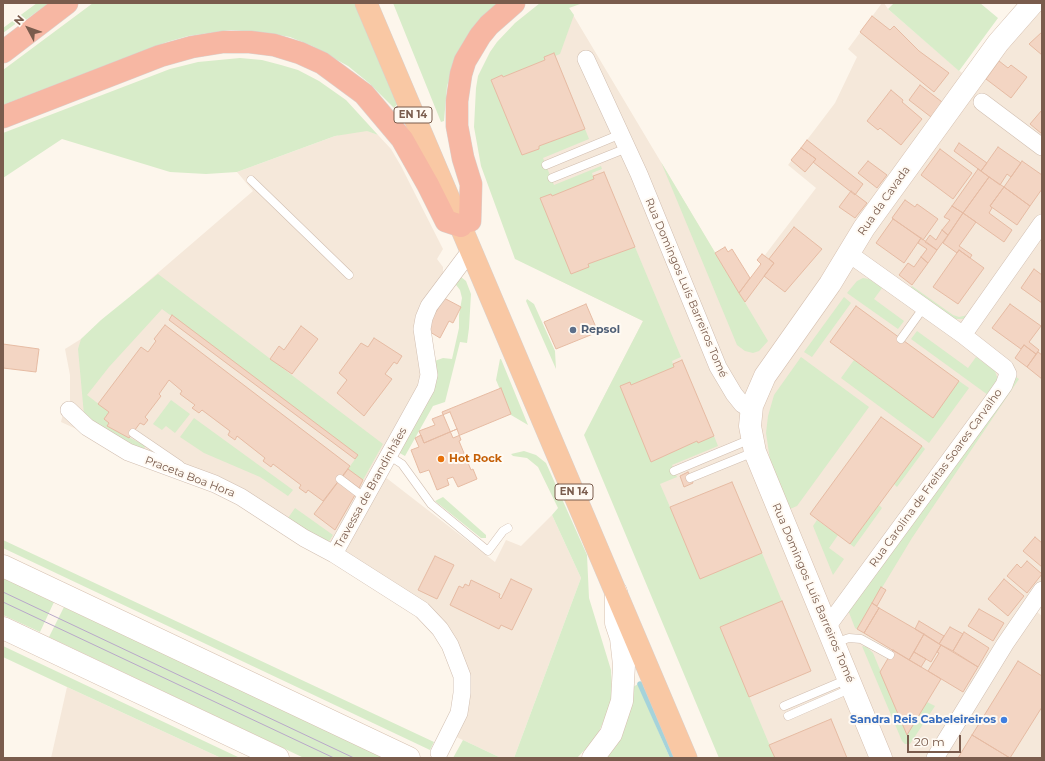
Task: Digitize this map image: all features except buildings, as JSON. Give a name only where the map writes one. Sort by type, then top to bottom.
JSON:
[{"type":"highway","points":[[3,52],[67,3]]},
{"type":"highway","name":"EN 14","points":[[366,3],[466,224],[698,758]]},
{"type":"highway","name":"EN 14","points":[[379,3],[466,224],[470,250],[686,758]]},
{"type":"highway","points":[[3,117],[160,56],[223,42],[250,42],[274,45],[300,53],[322,63],[364,94],[402,139],[446,221],[466,224],[471,184],[463,158],[457,126],[457,101],[461,74],[465,61],[480,36],[489,25],[514,3]]},
{"type":"main road","name":"Rua da Cavada","points":[[751,410],[757,392],[765,376],[830,284],[864,228],[1008,30],[1033,3]]},
{"type":"main road","name":"Rua Domingos Luís Barreiros Tomé","points":[[751,410],[750,421],[753,445],[881,758]]},
{"type":"main road","points":[[3,566],[409,758]]},
{"type":"main road","points":[[593,758],[611,734],[622,701],[624,665],[621,638],[616,622],[616,592]]},
{"type":"main road","points":[[3,628],[278,758]]},
{"type":"street","name":"Rua Domingos Luís Barreiros Tomé","points":[[586,59],[624,141],[718,367],[734,394],[742,404],[751,410]]},
{"type":"street","points":[[982,102],[1042,147]]},
{"type":"street","points":[[963,335],[1042,224]]},
{"type":"street","name":"Travessa de Brandinhães","points":[[439,754],[459,713],[462,693],[462,676],[450,645],[440,629],[422,610],[334,554],[429,382],[422,329],[424,318],[436,295],[470,250]]},
{"type":"street","name":"Rua Carolina de Freitas Soares Carvalho","points":[[831,635],[1007,379],[1008,374],[1005,368],[963,335],[848,253]]},
{"type":"street","name":"Praceta Boa Hora","points":[[69,410],[87,427],[128,452],[241,497],[304,538],[334,554]]},
{"type":"street","points":[[934,758],[1004,644],[1036,609],[1042,590]]},
{"type":"lane","points":[[546,164],[624,141]]},
{"type":"lane","points":[[552,178],[624,141]]},
{"type":"lane","points":[[251,180],[349,274]]},
{"type":"lane","points":[[901,339],[924,307]]},
{"type":"lane","points":[[132,433],[170,458],[195,478]]},
{"type":"lane","points":[[674,471],[753,445]]},
{"type":"lane","points":[[690,478],[753,445]]},
{"type":"lane","points":[[391,450],[431,504],[488,551],[503,531],[508,528]]},
{"type":"lane","points":[[340,479],[365,498]]},
{"type":"lane","points":[[831,635],[861,639],[890,655]]},
{"type":"lane","points":[[784,706],[851,683]]},
{"type":"lane","points":[[788,716],[851,683]]},
{"type":"shaded area","points":[[882,3],[884,3],[888,9],[969,79],[749,413],[878,758],[743,758],[598,408],[643,321],[546,274],[486,62],[569,8],[739,293],[761,264],[757,260],[762,254],[765,255],[816,188],[788,165],[835,103],[857,57],[848,49]]},
{"type":"shaded area","points":[[1042,3],[1042,587],[933,758],[885,758],[757,451],[753,414],[850,253]]},
{"type":"shaded area","points":[[357,131],[368,131],[378,135],[391,149],[443,249],[437,259],[443,267],[443,271],[449,277],[428,305],[428,375],[332,554],[232,500],[61,422],[66,402],[70,401],[70,375],[65,349],[81,339],[253,191],[237,172],[335,136]]},
{"type":"shaded area","points":[[380,473],[495,562],[506,540],[521,546],[552,515],[581,578],[514,758],[501,758],[450,734],[460,713],[452,644],[336,553]]},
{"type":"shaded area","points":[[1032,608],[1042,616],[1042,755],[1040,758],[937,758]]},
{"type":"shaded area","points":[[67,687],[221,758],[51,758]]},
{"type":"green space","points":[[37,3],[49,3],[20,24],[18,22],[3,33],[3,28]]},
{"type":"green space","points":[[93,3],[356,3],[399,102],[394,108],[369,83],[348,66],[312,46],[290,37],[267,33],[231,30],[188,36],[167,42],[3,105],[3,70]]},
{"type":"green space","points":[[393,3],[498,3],[476,24],[461,47],[447,86],[444,121],[441,122]]},
{"type":"green space","points":[[540,3],[583,3],[569,8],[574,15],[560,54],[555,56],[554,53],[544,57],[545,60],[503,77],[502,75],[491,80],[522,155],[539,149],[539,146],[585,129],[589,139],[543,158],[554,185],[601,166],[602,169],[592,173],[594,179],[552,196],[551,194],[541,198],[588,264],[635,247],[681,357],[672,361],[674,367],[631,385],[630,382],[651,462],[697,441],[698,442],[714,436],[718,446],[672,465],[677,477],[660,484],[700,579],[762,553],[782,601],[720,627],[775,758],[719,758],[584,435],[643,321],[515,259],[481,166],[474,127],[478,76],[490,52],[497,42],[515,23]]},
{"type":"green space","points":[[894,3],[980,3],[998,18],[959,71],[888,9]]},
{"type":"green space","points":[[240,58],[262,60],[281,65],[298,70],[319,81],[346,100],[378,135],[367,131],[335,136],[237,172],[206,174],[170,172],[62,139],[3,178],[3,133],[170,69],[198,62]]},
{"type":"green space","points":[[661,162],[768,341],[759,351],[753,353],[745,351],[737,345]]},
{"type":"green space","points":[[158,274],[383,444],[363,480],[348,469],[358,455],[162,309],[109,367],[87,395],[109,412],[104,419],[109,423],[107,426],[146,446],[140,452],[84,415],[78,349],[81,339],[101,320]]},
{"type":"green space","points":[[461,277],[466,281],[471,294],[467,343],[460,342],[445,402],[433,406],[405,456],[396,451],[432,362],[443,358],[452,359],[459,328],[459,315],[462,298],[460,290],[453,281]]},
{"type":"green space","points":[[863,278],[869,279],[882,288],[874,299],[904,321],[898,329],[847,293],[857,281]]},
{"type":"green space","points":[[912,286],[953,315],[959,317],[968,315],[963,319],[954,319],[910,288]]},
{"type":"green space","points":[[844,297],[851,303],[812,357],[804,352]]},
{"type":"green space","points":[[527,299],[534,304],[555,351],[556,369],[526,301]]},
{"type":"green space","points":[[917,331],[968,368],[976,357],[995,371],[998,380],[988,395],[911,339]]},
{"type":"green space","points":[[801,357],[869,407],[797,506],[790,509],[770,460],[766,433],[768,416],[774,395]]},
{"type":"green space","points":[[500,359],[528,425],[511,415],[496,380]]},
{"type":"green space","points":[[854,360],[932,417],[959,381],[969,388],[929,443],[841,378]]},
{"type":"green space","points":[[1016,377],[1019,379],[912,538],[857,629],[855,628],[848,610]]},
{"type":"green space","points":[[171,400],[190,414],[175,433],[166,426],[162,430],[153,424]]},
{"type":"green space","points":[[194,418],[293,490],[288,496],[260,477],[204,453],[180,437]]},
{"type":"green space","points":[[922,446],[925,449],[897,487],[894,484]]},
{"type":"green space","points":[[524,451],[536,455],[546,463],[587,555],[589,598],[611,670],[612,695],[610,707],[596,738],[577,758],[514,758],[581,578],[552,515],[558,508],[538,467],[527,458],[513,456],[511,454]]},
{"type":"green space","points":[[443,497],[486,535],[486,538],[481,538],[435,501]]},
{"type":"green space","points":[[879,505],[882,508],[854,547],[850,544]]},
{"type":"green space","points":[[295,508],[333,535],[328,543],[286,521]]},
{"type":"green space","points":[[817,520],[838,535],[829,548],[844,559],[833,575],[813,526]]},
{"type":"green space","points":[[3,540],[434,742],[430,750],[3,548]]},
{"type":"green space","points":[[3,578],[54,602],[40,632],[3,615]]},
{"type":"green space","points":[[64,607],[387,758],[304,758],[49,637]]},
{"type":"green space","points":[[3,646],[240,758],[221,758],[3,657]]},
{"type":"green space","points":[[862,646],[867,647],[873,653],[907,735],[927,702],[935,706],[910,744],[905,744],[902,741]]},
{"type":"green space","points":[[638,684],[670,758],[604,758],[633,687]]},
{"type":"green space","points":[[463,740],[501,758],[453,758]]},
{"type":"waterway","points":[[640,684],[673,758]]},
{"type":"tram line","points":[[3,592],[354,758]]},
{"type":"tram line","points":[[3,602],[334,758]]},
{"type":"place","name":"Repsol","points":[[573,330]]},
{"type":"place","name":"Hot Rock","points":[[441,459]]},
{"type":"place","name":"Sandra Reis Cabeleireiros","points":[[1004,720]]}]
